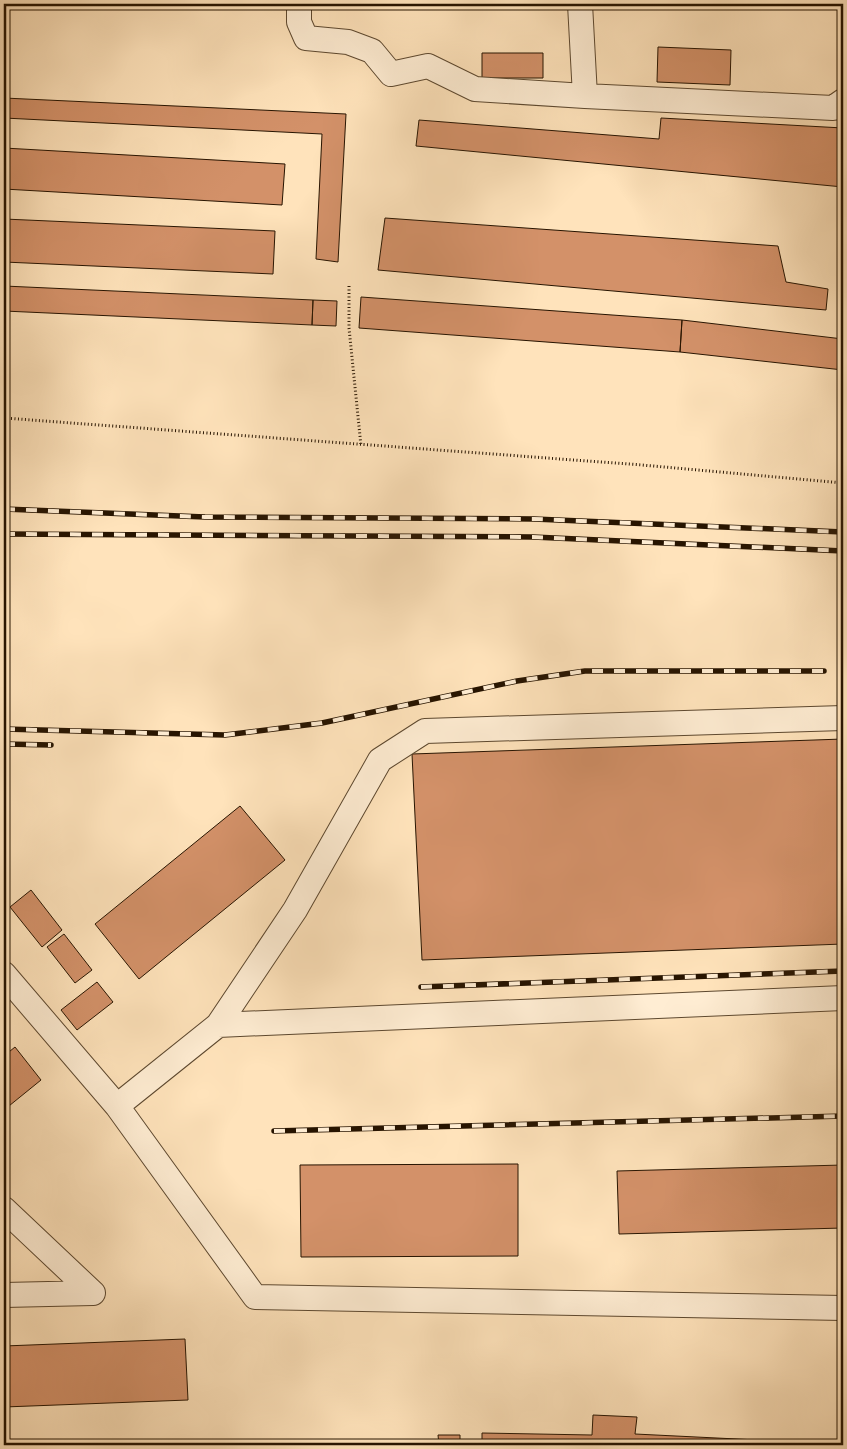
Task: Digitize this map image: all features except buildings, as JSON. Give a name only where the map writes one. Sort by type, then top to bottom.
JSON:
[{"type":"lane","points":[[299,4],[299,22],[306,38],[348,42],[372,51],[391,74],[428,66],[475,89],[833,108],[843,102]]},
{"type":"lane","points":[[580,4],[585,96]]},
{"type":"lane","points":[[116,1106],[218,1025],[295,910],[380,760],[425,731],[843,718]]},
{"type":"lane","points":[[7,983],[116,1106],[255,1297],[843,1308]]},
{"type":"lane","points":[[218,1025],[843,998]]},
{"type":"lane","points":[[4,1209],[93,1293],[4,1295]]},
{"type":"path","points":[[349,286],[349,328],[361,446]]},
{"type":"path","points":[[4,418],[361,446],[642,465],[843,483]]},
{"type":"railway","points":[[4,509],[205,517],[534,519],[843,532]]},
{"type":"railway","points":[[4,534],[533,537],[843,551]]},
{"type":"railway","points":[[4,729],[225,735],[322,723],[517,681],[585,671],[824,671]]},
{"type":"railway","points":[[4,744],[51,745]]},
{"type":"railway","points":[[421,987],[843,971]]},
{"type":"railway","points":[[274,1131],[843,1116]]}]
